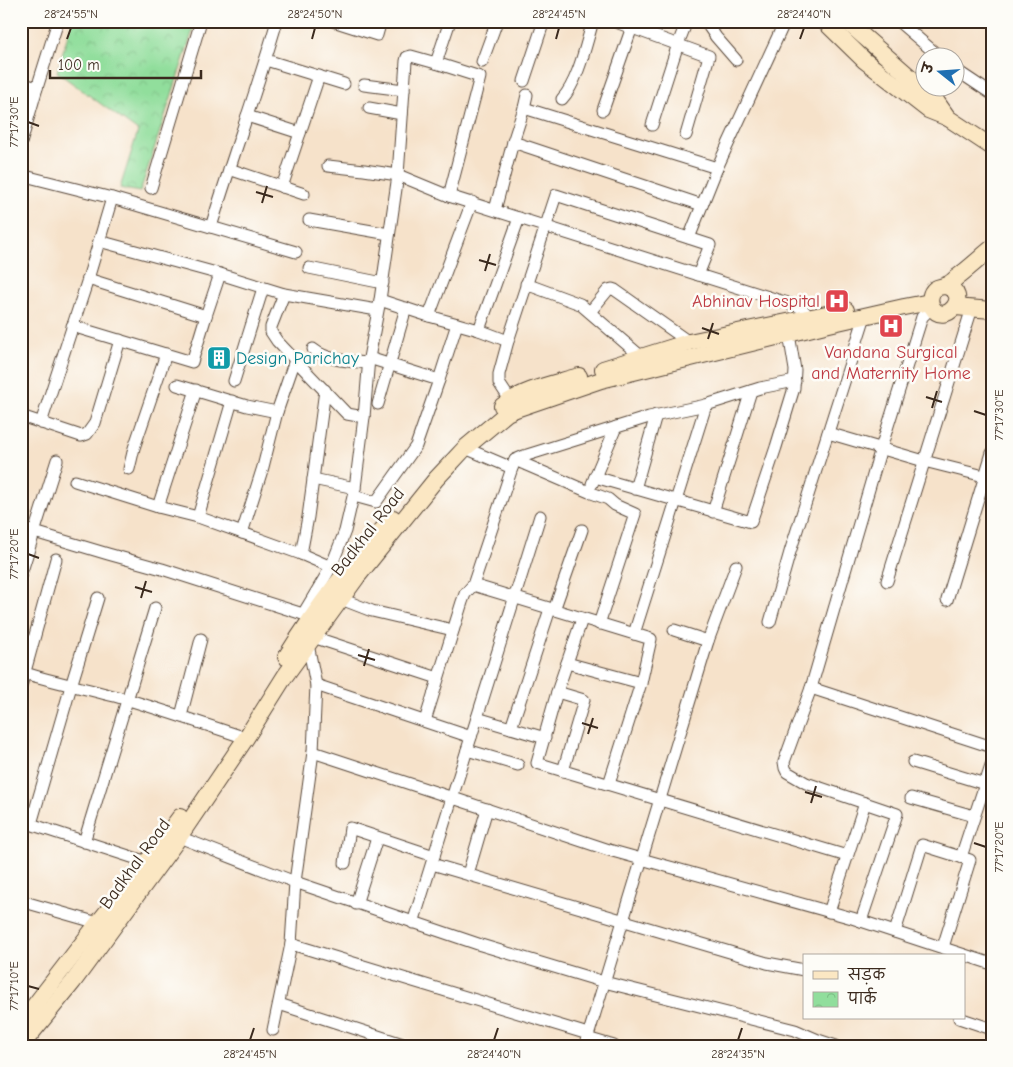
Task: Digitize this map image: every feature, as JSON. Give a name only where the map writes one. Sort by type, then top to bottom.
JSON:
[{"type":"street","points":[[21,143],[58,21]]},
{"type":"street","points":[[151,188],[201,21]]},
{"type":"street","points":[[211,227],[277,21]]},
{"type":"street","points":[[333,21],[376,35],[381,21]]},
{"type":"street","points":[[436,63],[450,21]]},
{"type":"street","points":[[482,62],[497,21]]},
{"type":"street","points":[[524,81],[544,21]]},
{"type":"street","points":[[562,99],[574,81],[593,21]]},
{"type":"street","points":[[613,21],[709,56]]},
{"type":"street","points":[[652,124],[686,21]]},
{"type":"street","points":[[705,21],[736,60]]},
{"type":"street","points":[[688,238],[717,168],[785,21]]},
{"type":"street","points":[[824,21],[866,61],[928,110],[948,118],[992,146]]},
{"type":"street","points":[[846,21],[934,98],[948,118]]},
{"type":"street","points":[[898,21],[929,48]]},
{"type":"street","points":[[603,110],[632,27]]},
{"type":"street","points":[[686,136],[716,37]]},
{"type":"street","points":[[21,528],[162,568],[314,618],[345,531],[354,492],[369,360],[398,175],[407,57],[411,56],[480,77],[449,196]]},
{"type":"street","points":[[266,60],[344,84]]},
{"type":"street","points":[[282,187],[320,76]]},
{"type":"street","points":[[966,77],[992,94]]},
{"type":"street","points":[[21,83],[37,88]]},
{"type":"street","points":[[364,84],[404,90]]},
{"type":"street","points":[[495,210],[527,95]]},
{"type":"street","points":[[369,108],[402,114]]},
{"type":"street","points":[[524,108],[717,168]]},
{"type":"street","points":[[247,116],[300,133]]},
{"type":"street","points":[[513,142],[702,205]]},
{"type":"street","points":[[328,166],[398,175],[449,196],[800,307],[805,312],[810,323]]},
{"type":"street","points":[[229,169],[304,194]]},
{"type":"street","points":[[21,176],[112,198],[296,252]]},
{"type":"street","points":[[513,404],[499,383],[499,374],[526,284],[556,195],[710,245],[698,275]]},
{"type":"street","points":[[42,423],[112,198]]},
{"type":"street","points":[[429,316],[472,202]]},
{"type":"street","points":[[479,330],[519,218]]},
{"type":"street","points":[[309,220],[389,234]]},
{"type":"street","points":[[99,241],[220,274],[284,294],[406,308],[479,330],[508,341]]},
{"type":"street","points":[[861,922],[897,814],[806,783],[787,772],[784,762],[811,688],[922,317],[935,297],[992,248]]},
{"type":"street","points":[[309,268],[382,283]]},
{"type":"street","points":[[72,326],[192,362],[220,274]]},
{"type":"street","points":[[88,279],[206,316]]},
{"type":"street","points":[[526,284],[580,304],[647,362]]},
{"type":"street","points":[[949,287],[954,291],[957,301],[952,310],[942,314],[936,312],[935,297],[949,287]]},
{"type":"street","points":[[234,381],[263,288]]},
{"type":"street","points":[[590,312],[608,290],[612,289],[689,342]]},
{"type":"street","points":[[284,294],[271,327],[271,332],[277,341],[347,414],[364,417]]},
{"type":"street","name":"Badkhal Road","points":[[21,1046],[73,982],[179,837],[240,736],[254,708],[295,643],[365,547],[459,443],[476,427],[513,404],[601,380],[647,362],[689,342],[865,316],[904,307],[935,297]]},
{"type":"street","name":"Badkhal Road","points":[[647,362],[789,334],[810,323],[935,297]]},
{"type":"street","points":[[955,307],[992,310]]},
{"type":"street","points":[[378,404],[406,308]]},
{"type":"street","points":[[887,581],[972,308]]},
{"type":"street","points":[[770,622],[790,552],[865,316]]},
{"type":"street","points":[[313,479],[354,492],[376,502],[416,446],[440,380],[457,324]]},
{"type":"street","points":[[594,477],[751,522],[794,388],[795,370],[789,334]]},
{"type":"street","points":[[21,416],[81,436],[86,434],[95,423],[120,340]]},
{"type":"street","points":[[313,349],[320,355],[338,359],[369,360],[390,364],[440,380]]},
{"type":"street","points":[[129,469],[134,448],[166,354]]},
{"type":"street","points":[[242,533],[277,412],[295,360]]},
{"type":"street","points":[[425,721],[465,594],[474,585],[514,464],[524,456],[656,415],[706,405],[760,388],[794,382]]},
{"type":"street","points":[[177,385],[247,406],[277,412]]},
{"type":"street","points":[[158,507],[196,390]]},
{"type":"street","points":[[301,554],[308,517],[325,390]]},
{"type":"street","points":[[713,512],[752,391]]},
{"type":"street","points":[[198,517],[232,401]]},
{"type":"street","name":"Badkhal Road","points":[[23,1016],[147,862],[285,676],[311,640],[314,618],[341,599],[436,479],[465,448],[507,413],[513,404]]},
{"type":"street","points":[[634,634],[706,405]]},
{"type":"street","points":[[634,489],[656,415]]},
{"type":"street","points":[[589,492],[616,427]]},
{"type":"street","points":[[828,433],[924,461],[988,477]]},
{"type":"street","points":[[465,448],[608,499],[615,505],[636,514],[599,624]]},
{"type":"street","points":[[947,600],[988,477],[992,453]]},
{"type":"street","points":[[21,574],[57,460]]},
{"type":"street","points":[[75,481],[158,507],[198,517],[301,554],[331,567]]},
{"type":"street","points":[[413,922],[540,516]]},
{"type":"street","points":[[511,728],[582,530]]},
{"type":"street","points":[[21,686],[23,672],[56,559]]},
{"type":"street","points":[[586,1039],[708,641],[736,566]]},
{"type":"street","points":[[474,585],[651,639],[641,683],[609,784]]},
{"type":"street","points":[[98,598],[26,823],[147,862]]},
{"type":"street","points":[[341,599],[372,611],[453,630]]},
{"type":"street","points":[[84,842],[155,608]]},
{"type":"street","points":[[582,619],[566,663],[537,763],[847,856]]},
{"type":"street","points":[[674,630],[708,641]]},
{"type":"street","points":[[181,716],[201,639]]},
{"type":"street","points":[[273,1030],[291,944],[296,882],[313,752],[316,685],[311,640],[438,678]]},
{"type":"street","points":[[566,663],[641,683]]},
{"type":"street","points":[[23,672],[127,700],[240,736]]},
{"type":"street","points":[[316,685],[472,737]]},
{"type":"street","points":[[811,688],[992,747]]},
{"type":"street","points":[[557,692],[584,700],[563,771]]},
{"type":"street","points":[[477,718],[545,738]]},
{"type":"street","points":[[467,750],[518,765]]},
{"type":"street","points":[[313,752],[609,850],[829,912],[965,954]]},
{"type":"street","points":[[913,762],[985,784]]},
{"type":"street","points":[[961,857],[992,763]]},
{"type":"street","points":[[911,798],[974,816]]},
{"type":"street","points":[[829,912],[864,803]]},
{"type":"street","points":[[468,874],[487,809]]},
{"type":"street","points":[[345,863],[350,828],[468,874],[767,963],[803,970]]},
{"type":"street","points":[[179,837],[356,904],[481,945],[604,982],[796,1030],[836,1046]]},
{"type":"street","points":[[356,904],[377,838]]},
{"type":"street","points":[[895,932],[922,845],[961,857],[970,860],[943,948]]},
{"type":"street","points":[[21,901],[98,923]]},
{"type":"street","points":[[291,944],[586,1039],[614,1046]]},
{"type":"street","points":[[966,954],[991,961]]},
{"type":"street","points":[[279,1004],[409,1046]]},
{"type":"street","points":[[965,1020],[992,1029]]},
{"type":"green space","points":[[72,21],[196,21],[140,192],[120,188],[138,131],[57,72]]},
{"type":"place","name":"Abhinav Hospital","points":[[837,301]]},
{"type":"place","name":"Vandana Surgical and Maternity Home","points":[[891,326]]},
{"type":"place","name":"Design Parichay","points":[[219,358]]}]
